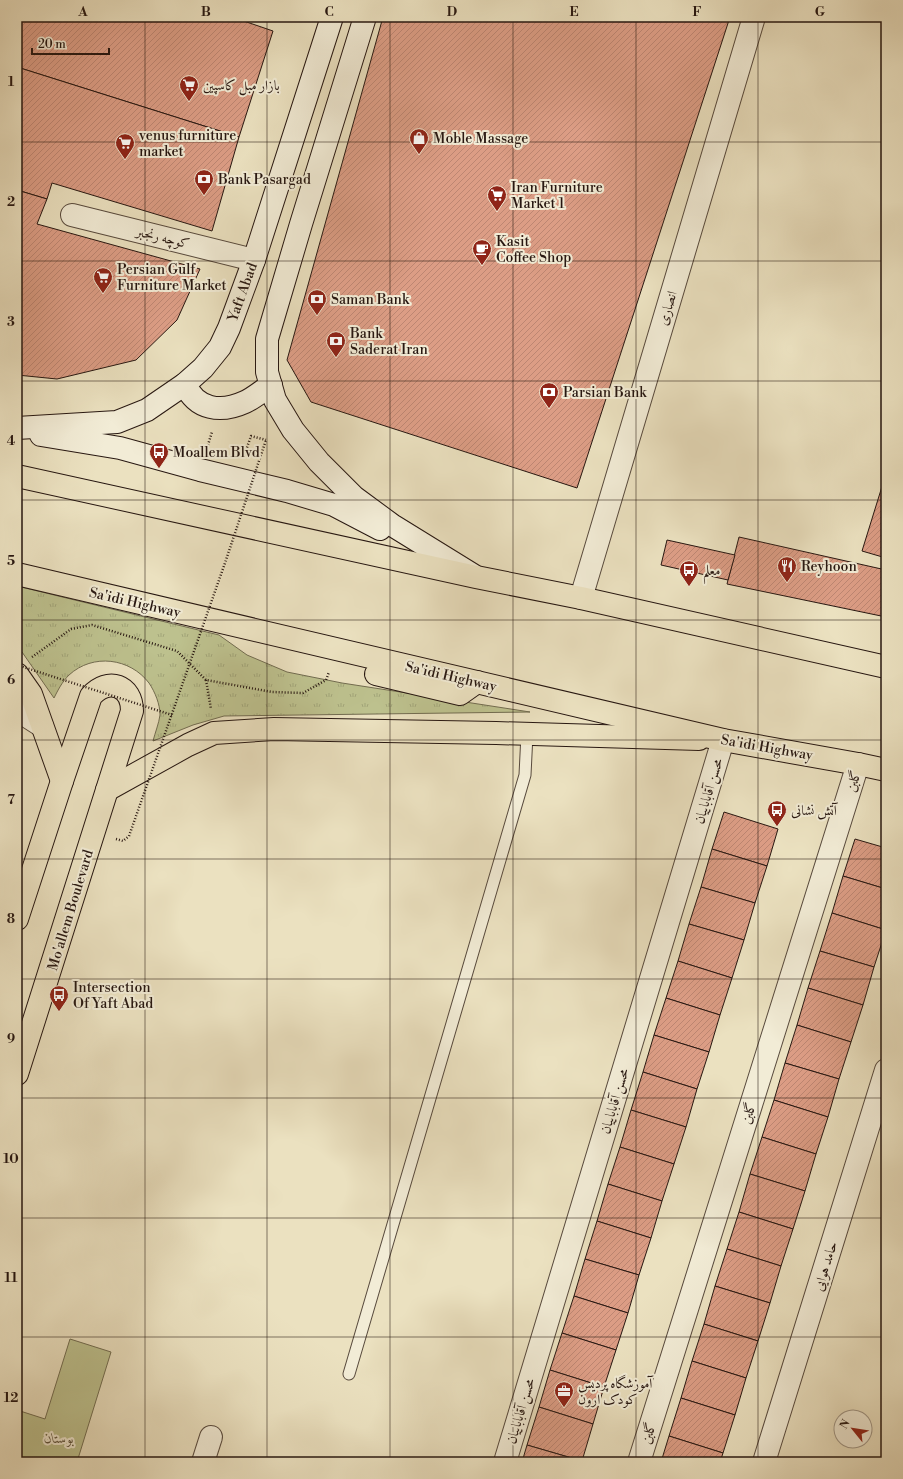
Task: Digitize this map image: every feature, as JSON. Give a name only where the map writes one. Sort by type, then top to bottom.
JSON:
[{"type":"main road","points":[[17,476],[476,577],[581,598],[886,667]]},
{"type":"main road","name":"Sa'idi Highway","points":[[17,574],[723,740],[886,770]]},
{"type":"main road","points":[[19,907],[62,781],[22,667]]},
{"type":"main road","name":"Mo'allem Boulevard","points":[[17,1074],[132,711],[130,696],[125,690],[118,686],[103,686],[91,696],[62,781]]},
{"type":"main road","points":[[107,790],[188,745],[214,733],[274,729],[723,740]]},
{"type":"street","name":"Yaft Abad","points":[[17,428],[117,422],[147,410],[185,384],[203,368],[220,347],[238,305],[254,260],[332,17]]},
{"type":"street","points":[[365,17],[303,216],[267,339],[268,372],[275,400],[292,430],[319,462],[354,497],[392,525],[476,577]]},
{"type":"street","name":"انصاری","points":[[581,598],[754,17]]},
{"type":"street","name":"کوچه رنجبر","points":[[72,215],[254,260]]},
{"type":"street","points":[[185,384],[189,394],[200,403],[220,408],[246,402],[271,385]]},
{"type":"street","points":[[17,431],[120,448],[200,470],[287,490],[334,505],[476,577]]},
{"type":"street","points":[[17,710],[42,726]]},
{"type":"street","name":"محسن آقاباباییان","points":[[505,1462],[723,740]]},
{"type":"street","name":"گلبن","points":[[639,1462],[858,764]]},
{"type":"street","name":"حامد هوایی","points":[[764,1462],[886,1070]]},
{"type":"street","points":[[203,1462],[211,1437]]},
{"type":"lane","points":[[349,1374],[524,775],[527,734]]},
{"type":"path","points":[[200,470],[220,408]]},
{"type":"path","points":[[123,841],[129,836],[225,563],[266,440],[251,436],[243,461]]},
{"type":"path","points":[[22,667],[71,629],[92,626],[177,651],[206,680],[272,692],[303,693],[326,680],[338,650]]},
{"type":"path","points":[[17,665],[172,715]]},
{"type":"path","points":[[206,680],[214,733]]},
{"type":"green space","points":[[17,586],[219,635],[247,655],[287,672],[342,683],[530,712],[224,716],[193,725],[153,741],[160,715],[158,702],[149,683],[132,668],[111,661],[89,663],[69,675],[60,686],[54,698],[22,652],[17,648]]},
{"type":"green space","name":"بوستان","points":[[70,1339],[111,1352],[77,1462],[17,1462],[17,1410],[45,1419]]},
{"type":"building","name":"بازار مبل کاسپین","points":[[17,17],[232,17],[273,31],[239,137],[17,67]]},
{"type":"building","name":"Iran Furniture Market 1","points":[[383,17],[730,17],[577,488],[311,402],[287,360]]},
{"type":"building","name":"venus furniture market","points":[[17,67],[239,137],[212,231],[52,183],[47,199],[17,190]]},
{"type":"building","name":"Persian Gulf Furniture Market","points":[[17,190],[47,199],[37,224],[200,269],[177,320],[136,360],[57,379],[17,375]]},
{"type":"building","points":[[884,480],[886,480],[886,558],[862,551]]},
{"type":"building","points":[[739,537],[886,570],[886,617],[727,584]]},
{"type":"building","points":[[667,540],[735,555],[728,580],[661,565]]},
{"type":"building","points":[[724,812],[778,829],[767,866],[712,849]]},
{"type":"building","points":[[855,839],[886,848],[886,889],[843,876]]},
{"type":"building","points":[[712,849],[767,866],[755,903],[701,887]]},
{"type":"building","points":[[843,876],[886,889],[886,930],[832,913]]},
{"type":"building","points":[[701,887],[755,903],[744,940],[689,924]]},
{"type":"building","points":[[832,913],[886,930],[874,967],[820,951]]},
{"type":"building","points":[[689,924],[744,940],[732,978],[678,961]]},
{"type":"building","points":[[820,951],[874,967],[863,1005],[808,988]]},
{"type":"building","points":[[678,961],[732,978],[720,1015],[666,998]]},
{"type":"building","points":[[808,988],[863,1005],[851,1042],[797,1025]]},
{"type":"building","points":[[666,998],[720,1015],[709,1052],[654,1035]]},
{"type":"building","points":[[797,1025],[851,1042],[839,1079],[785,1063]]},
{"type":"building","points":[[654,1035],[709,1052],[697,1089],[643,1072]]},
{"type":"building","points":[[785,1063],[839,1079],[828,1117],[774,1100]]},
{"type":"building","points":[[643,1072],[697,1089],[686,1127],[631,1110]]},
{"type":"building","points":[[774,1100],[828,1117],[816,1154],[762,1137]]},
{"type":"building","points":[[631,1110],[686,1127],[674,1164],[620,1147]]},
{"type":"building","points":[[762,1137],[816,1154],[805,1191],[750,1174]]},
{"type":"building","points":[[620,1147],[674,1164],[662,1201],[608,1184]]},
{"type":"building","points":[[750,1174],[805,1191],[793,1229],[739,1212]]},
{"type":"building","points":[[608,1184],[662,1201],[651,1238],[597,1221]]},
{"type":"building","points":[[739,1212],[793,1229],[781,1266],[727,1249]]},
{"type":"building","points":[[597,1221],[651,1238],[639,1275],[585,1259]]},
{"type":"building","points":[[727,1249],[781,1266],[770,1303],[715,1286]]},
{"type":"building","points":[[585,1259],[639,1275],[628,1313],[574,1296]]},
{"type":"building","points":[[715,1286],[770,1303],[758,1341],[704,1324]]},
{"type":"building","points":[[574,1296],[628,1313],[616,1350],[562,1333]]},
{"type":"building","points":[[704,1324],[758,1341],[746,1378],[692,1361]]},
{"type":"building","points":[[562,1333],[616,1350],[604,1387],[550,1370]]},
{"type":"building","points":[[692,1361],[746,1378],[735,1415],[681,1398]]},
{"type":"building","points":[[550,1370],[604,1387],[593,1424],[539,1407]]},
{"type":"building","points":[[681,1398],[735,1415],[723,1453],[669,1436]]},
{"type":"building","points":[[539,1407],[593,1424],[582,1461],[527,1445]]},
{"type":"building","points":[[669,1436],[723,1453],[720,1462],[661,1462]]},
{"type":"building","points":[[527,1445],[582,1461],[522,1462]]},
{"type":"place","name":"بازار مبل کاسپین","points":[[189,102]]},
{"type":"place","name":"Moble Massage","points":[[419,155]]},
{"type":"place","name":"venus furniture market","points":[[125,160]]},
{"type":"place","name":"Bank Pasargad","points":[[204,196]]},
{"type":"place","name":"Iran Furniture Market 1","points":[[497,212]]},
{"type":"place","name":"Kasit Coffee Shop","points":[[482,266]]},
{"type":"place","name":"Persian Gulf Furniture Market","points":[[103,294]]},
{"type":"place","name":"Saman Bank","points":[[317,316]]},
{"type":"place","name":"Bank Saderat Iran","points":[[336,358]]},
{"type":"place","name":"Parsian Bank","points":[[549,409]]},
{"type":"place","name":"Moallem Blvd","points":[[159,469]]},
{"type":"place","name":"Reyhoon","points":[[787,583]]},
{"type":"place","name":"معلم","points":[[689,587]]},
{"type":"place","name":"آتش نشانی","points":[[777,827]]},
{"type":"place","name":"Intersection Of Yaft Abad","points":[[59,1012]]},
{"type":"place","name":"آموزشگاه پردیس کودک ارون","points":[[564,1408]]}]
